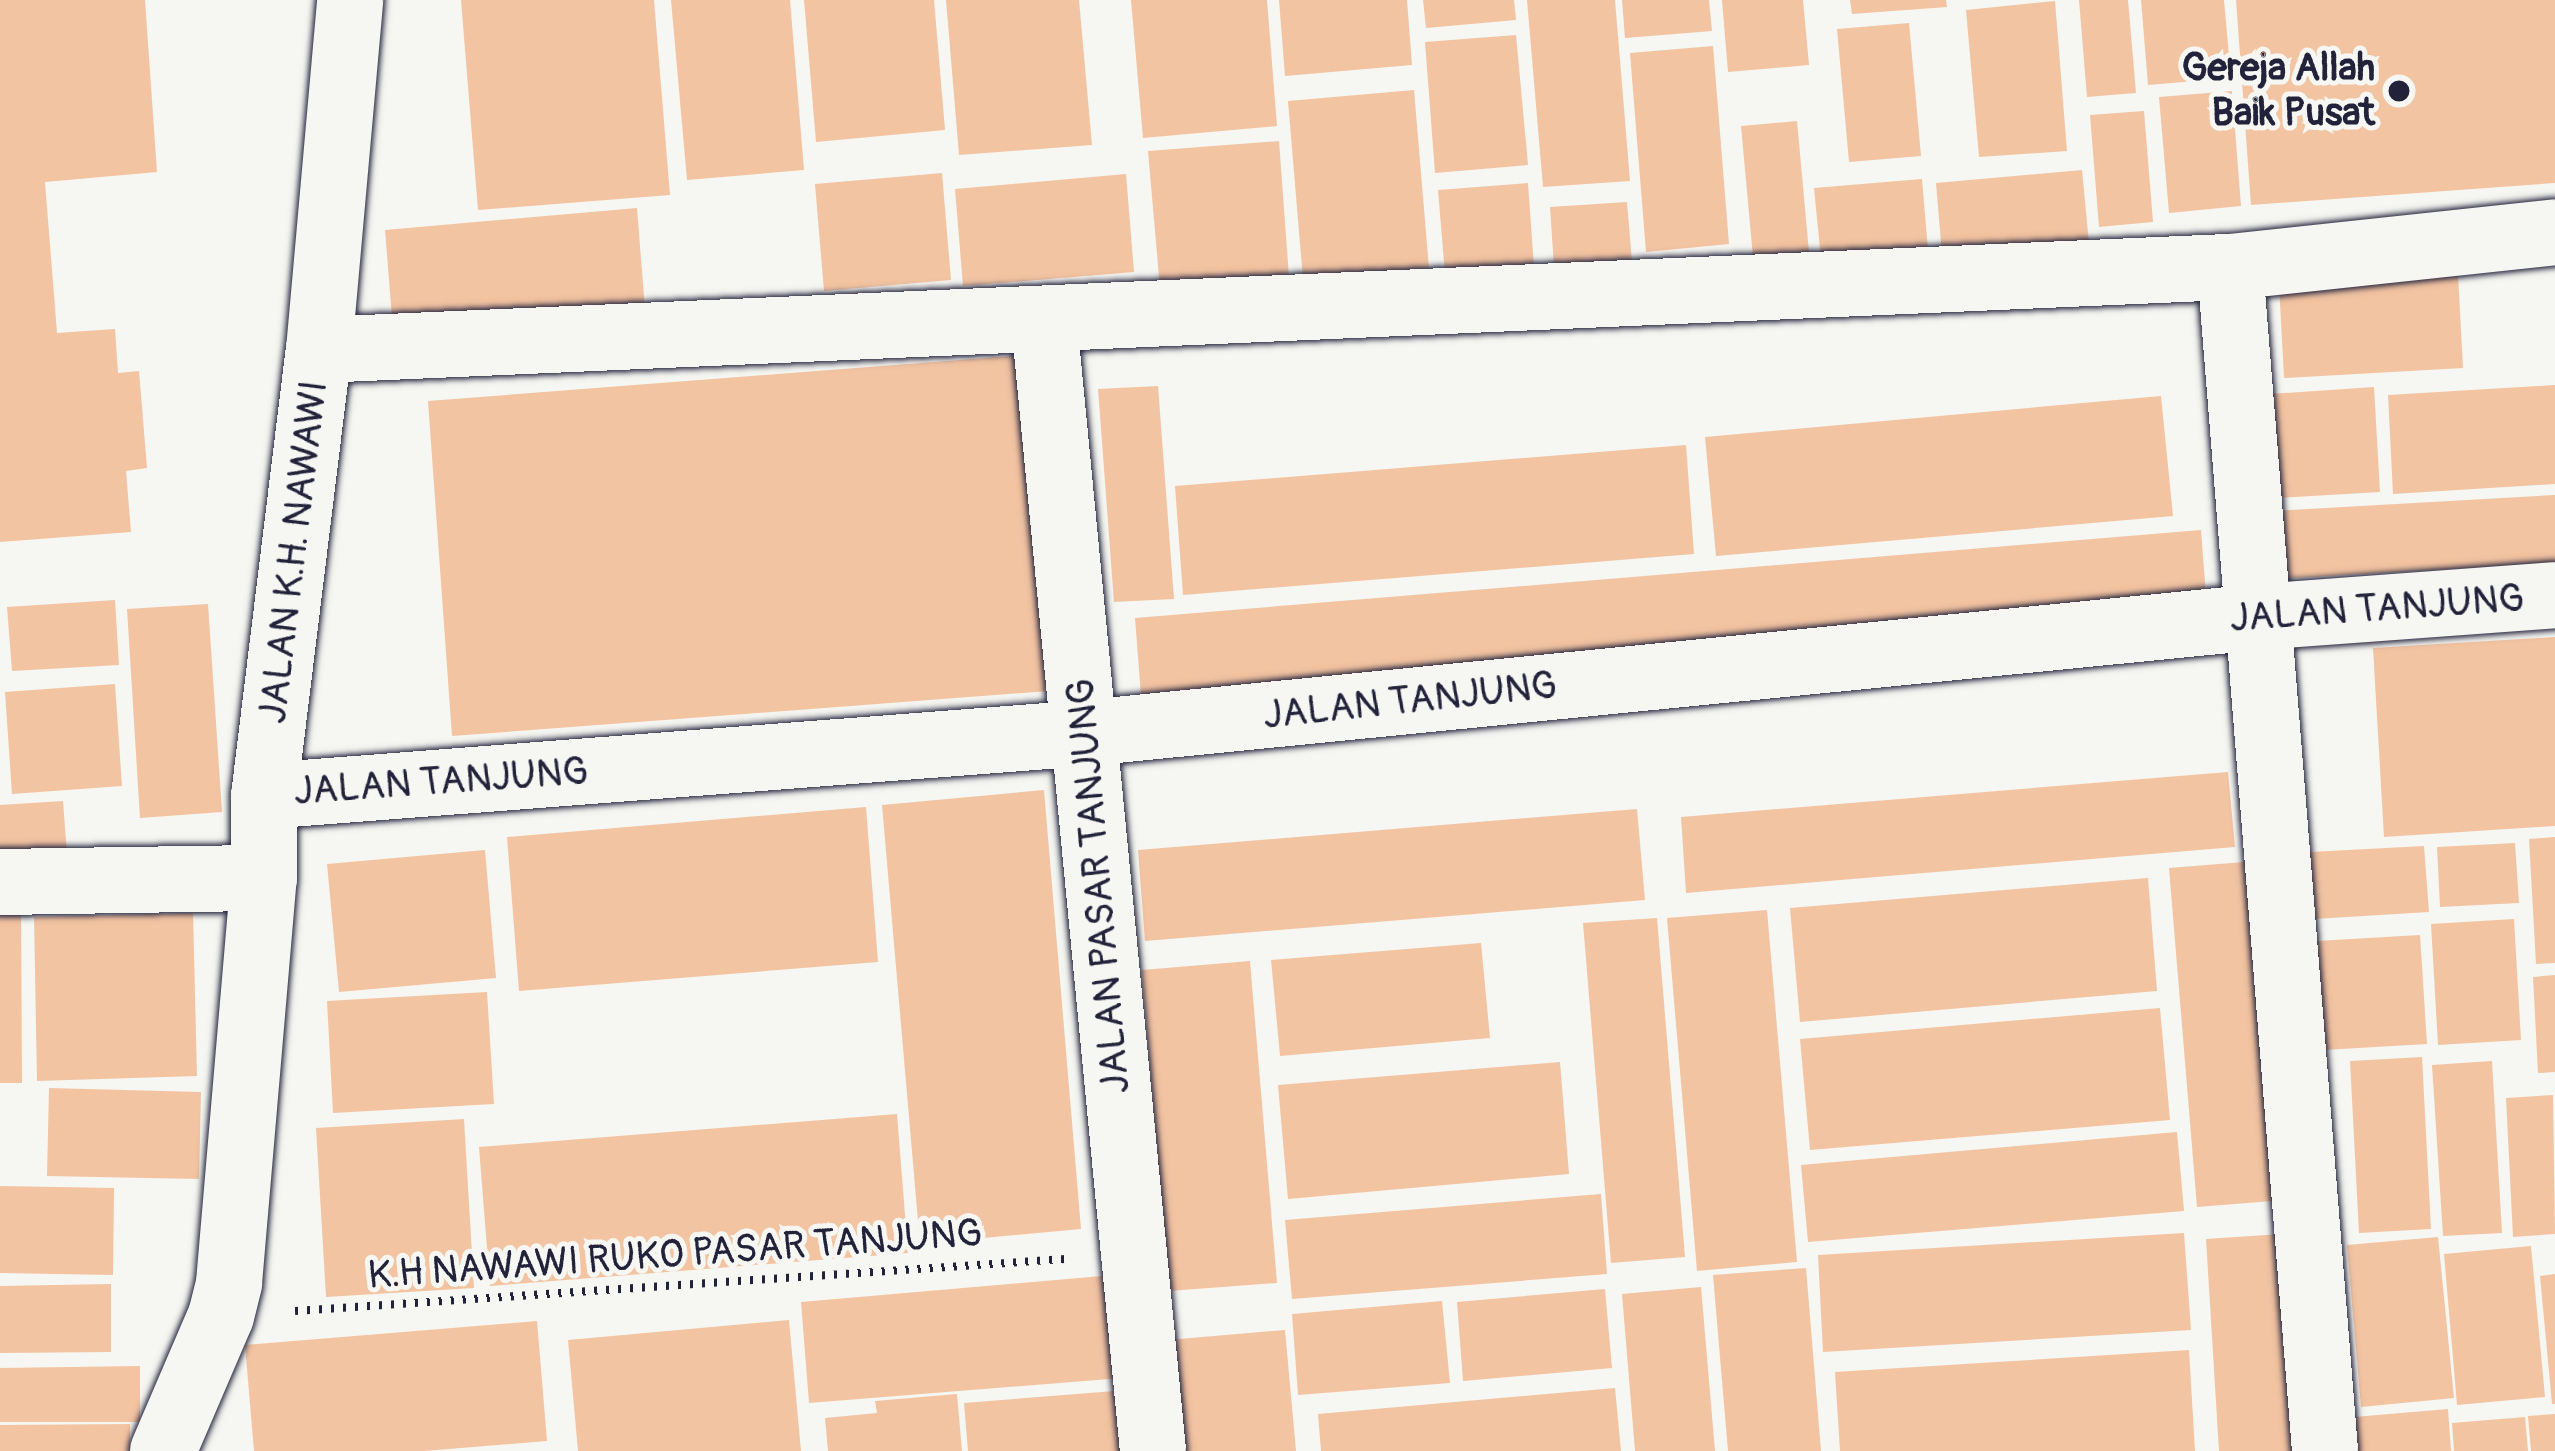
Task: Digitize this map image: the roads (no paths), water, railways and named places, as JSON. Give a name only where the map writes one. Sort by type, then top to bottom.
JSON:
[{"type":"street","name":"JALAN K.H. NAWAWI","points":[[164,1451],[221,1316],[229,1283],[264,878],[264,796],[319,350],[350,0]]},
{"type":"street","points":[[319,350],[2230,267],[2555,232]]},
{"type":"street","points":[[2230,267],[2325,1451]]},
{"type":"street","name":"JALAN PASAR TANJUNG","points":[[1044,321],[1153,1451]]},
{"type":"street","name":"JALAN TANJUNG","points":[[264,796],[1086,733],[2258,617],[2555,595]]},
{"type":"street","points":[[0,882],[264,878]]},
{"type":"place","name":"Gereja Allah Baik Pusat","points":[[2399,91]]}]
